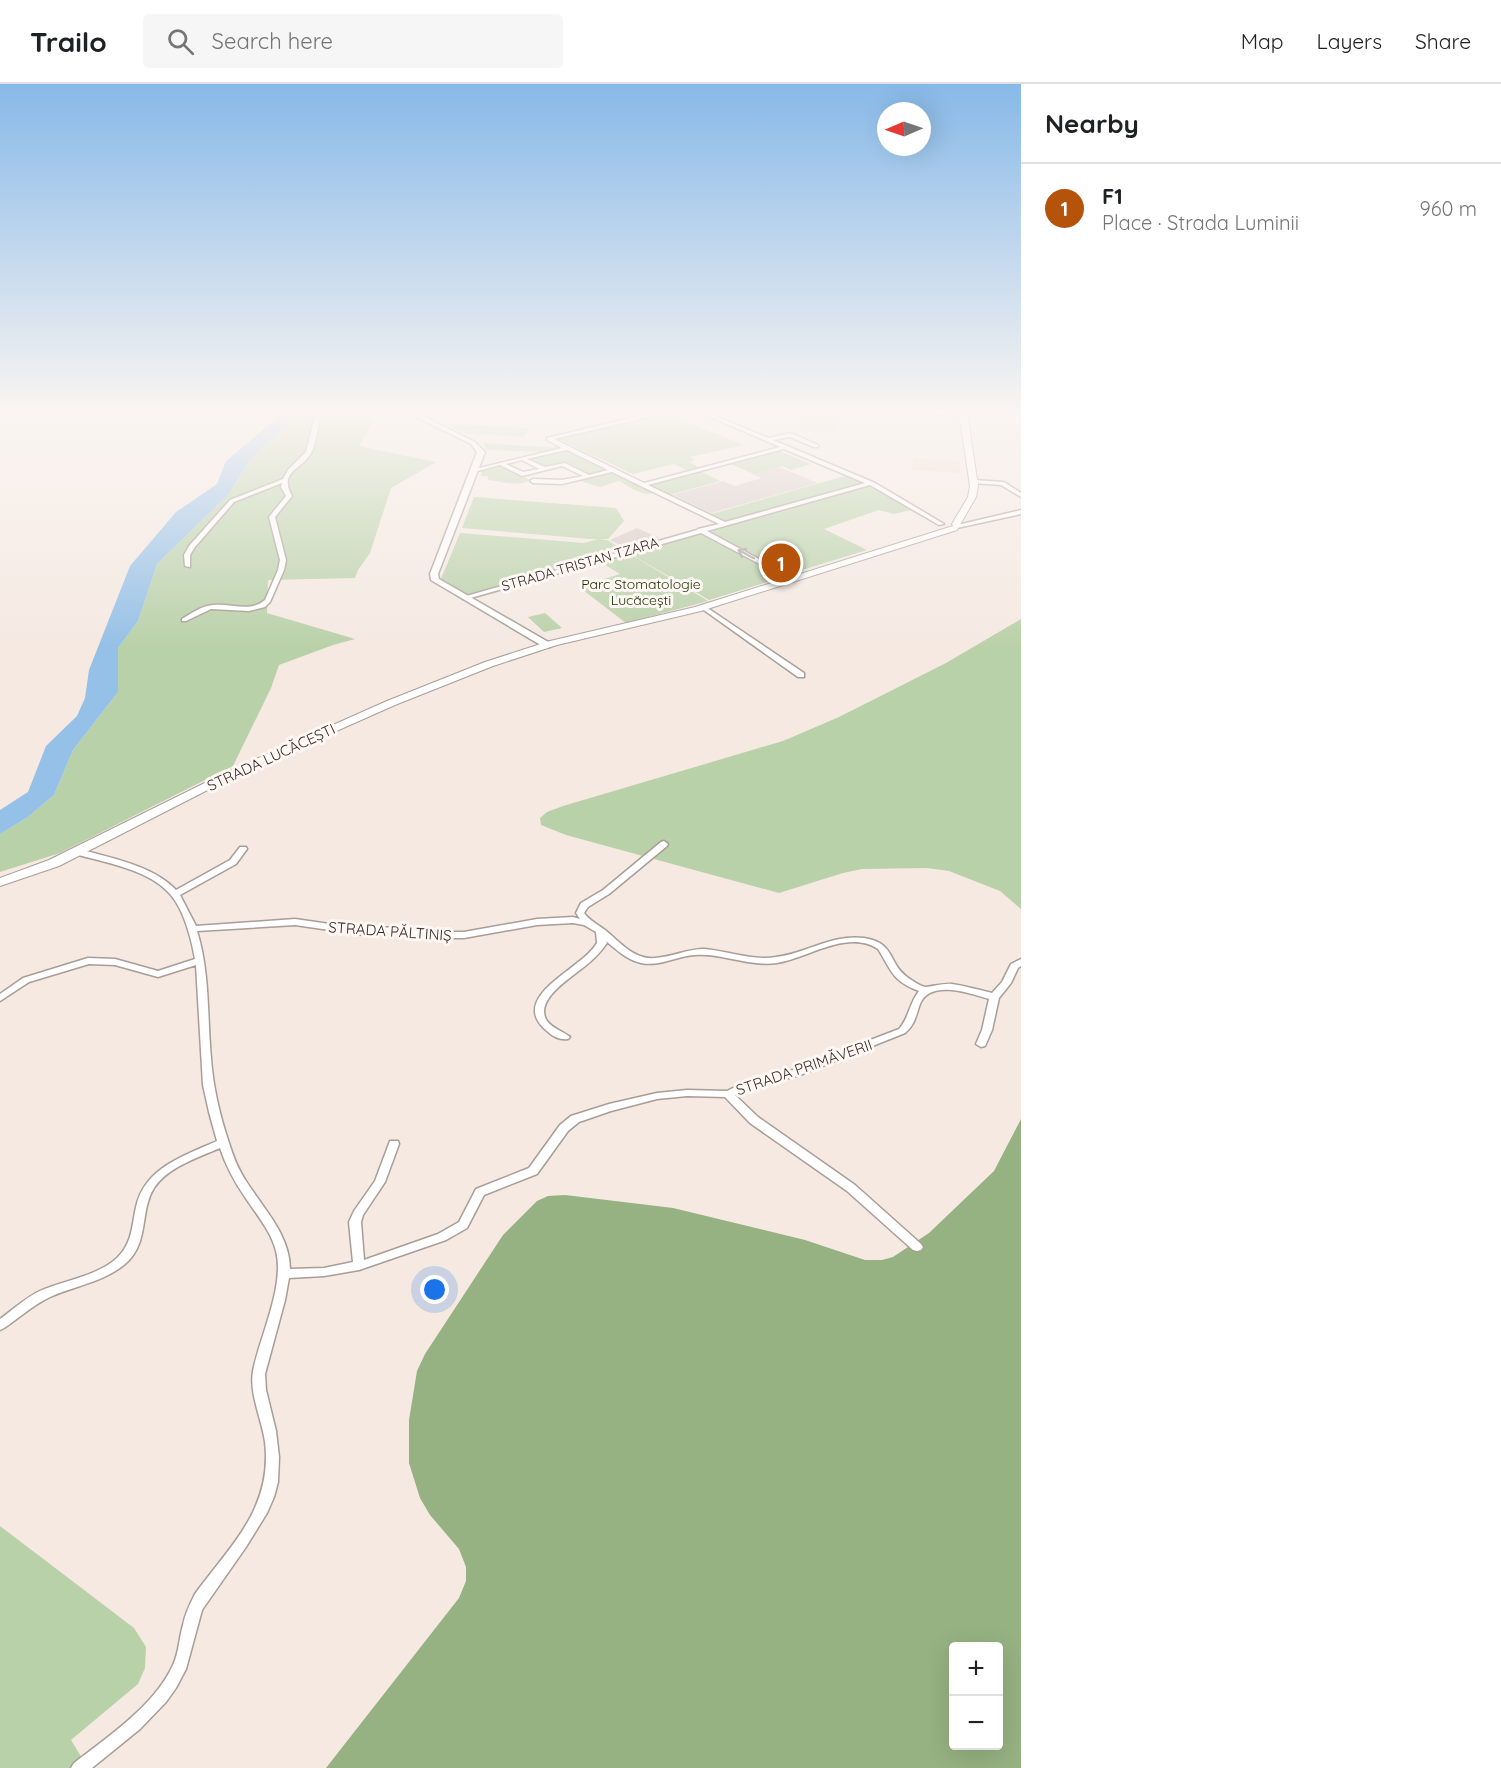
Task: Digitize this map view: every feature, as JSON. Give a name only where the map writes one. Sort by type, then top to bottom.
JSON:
[{"type":"main road","points":[[956,526],[973,491]]},
{"type":"main road","points":[[908,541],[962,511]]},
{"type":"main road","points":[[941,524],[956,526]]},
{"type":"main road","points":[[908,541],[956,526]]},
{"type":"main road","name":"STRADA LUCĂCEȘTI","points":[[0,882],[78,852],[229,775],[381,707],[489,664],[547,645],[703,607],[908,541]]},
{"type":"street","points":[[188,566],[187,555],[192,546],[232,501],[258,491]]},
{"type":"street","points":[[184,620],[211,607],[246,609],[264,605],[268,601],[283,562],[280,541],[273,529],[272,517],[289,496],[286,491]]},
{"type":"street","points":[[466,491],[434,574],[435,580],[547,645]]},
{"type":"street","points":[[654,491],[723,524]]},
{"type":"street","name":"STRADA TRISTAN TZARA","points":[[465,598],[843,491]]},
{"type":"street","points":[[883,491],[941,524]]},
{"type":"street","points":[[956,526],[1021,512]]},
{"type":"street","points":[[700,530],[792,579]]},
{"type":"street","points":[[703,607],[801,675]]},
{"type":"street","points":[[664,844],[606,892],[584,905],[580,913],[586,922],[633,957],[645,961],[697,952],[759,960],[778,960],[832,942],[866,941],[883,947],[890,965],[898,975],[925,990],[955,987],[994,997]]},
{"type":"street","points":[[175,894],[233,862],[243,849]]},
{"type":"street","points":[[78,852],[151,876],[170,887],[193,929],[200,960],[205,1003],[209,1092],[235,1172],[281,1249],[284,1274],[259,1374],[259,1390],[273,1446],[273,1474],[267,1496],[247,1534],[193,1612],[184,1656],[175,1677],[139,1719],[79,1768]]},
{"type":"street","name":"STRADA PĂLTINIȘ","points":[[193,929],[295,922],[364,932],[396,930],[438,935],[464,935],[537,922],[573,920],[586,922]]},
{"type":"street","points":[[565,1037],[548,1027],[541,1017],[539,1007],[544,998],[599,947],[603,938],[600,931]]},
{"type":"street","points":[[0,998],[26,980],[88,961],[115,962],[158,974],[200,960]]},
{"type":"street","points":[[981,1044],[987,1030],[994,997],[1006,983],[1014,966],[1021,962]]},
{"type":"street","name":"STRADA PRIMĂVERII","points":[[284,1274],[324,1272],[359,1266],[403,1252],[459,1228],[468,1218],[480,1192],[533,1171],[564,1128],[575,1119],[618,1105],[657,1096],[687,1093],[728,1094],[745,1086],[796,1073],[895,1035],[907,1026],[919,995],[925,990]]},
{"type":"street","points":[[728,1094],[754,1120],[851,1188],[917,1248]]},
{"type":"street","points":[[0,1325],[42,1295],[99,1274],[122,1260],[135,1244],[143,1201],[154,1180],[170,1168],[224,1142]]},
{"type":"street","points":[[359,1266],[355,1222],[380,1182],[394,1144]]},
{"type":"green space","points":[[231,491],[390,491],[370,553],[355,578],[268,580],[267,613],[355,639],[279,665],[271,688],[233,766],[60,853],[0,872],[0,834],[28,817],[54,795],[73,750],[118,692],[118,648],[138,621],[157,564]]},
{"type":"green space","points":[[636,491],[655,493],[650,494]]},
{"type":"green space","points":[[661,491],[686,491],[670,495]]},
{"type":"green space","points":[[793,491],[839,491],[724,523],[708,515]]},
{"type":"green space","points":[[847,491],[882,491],[915,509],[894,514],[879,510],[824,529],[867,550],[789,574],[704,531]]},
{"type":"green space","points":[[474,497],[616,508],[624,521],[608,539],[462,528]]},
{"type":"green space","name":"Parc Stomatologie Lucăcești","points":[[460,533],[584,543],[598,539],[607,540],[708,601],[626,623],[579,587],[620,574],[597,560],[468,596],[440,581]]},
{"type":"green space","points":[[698,533],[783,577],[709,600],[629,553]]},
{"type":"green space","points":[[545,613],[562,628],[544,632],[528,617]]},
{"type":"green space","points":[[1021,619],[1021,909],[1000,891],[949,871],[927,868],[862,869],[779,893],[566,835],[541,825],[540,818],[547,812],[563,806],[783,741],[839,717],[946,663]]},
{"type":"green space","points":[[1021,1119],[1021,1768],[326,1768],[459,1598],[466,1581],[466,1567],[459,1549],[430,1515],[420,1498],[409,1463],[409,1420],[417,1371],[425,1354],[503,1235],[537,1201],[548,1196],[565,1195],[673,1208],[805,1240],[865,1260],[882,1260],[893,1257],[929,1233],[994,1171]]},
{"type":"green space","points":[[0,1526],[134,1628],[146,1647],[145,1668],[138,1684],[71,1740],[88,1768],[0,1768]]},
{"type":"water","points":[[207,491],[231,491],[157,564],[138,621],[118,648],[118,692],[73,750],[54,795],[28,817],[0,834],[0,810],[28,792],[46,746],[77,716],[85,698],[89,670],[130,566],[176,512]]},
{"type":"building","points":[[689,491],[791,491],[711,513],[673,495]]},
{"type":"building","points":[[637,528],[659,538],[626,548],[610,540]]},
{"type":"place","name":"F1","points":[[781,563]]}]
